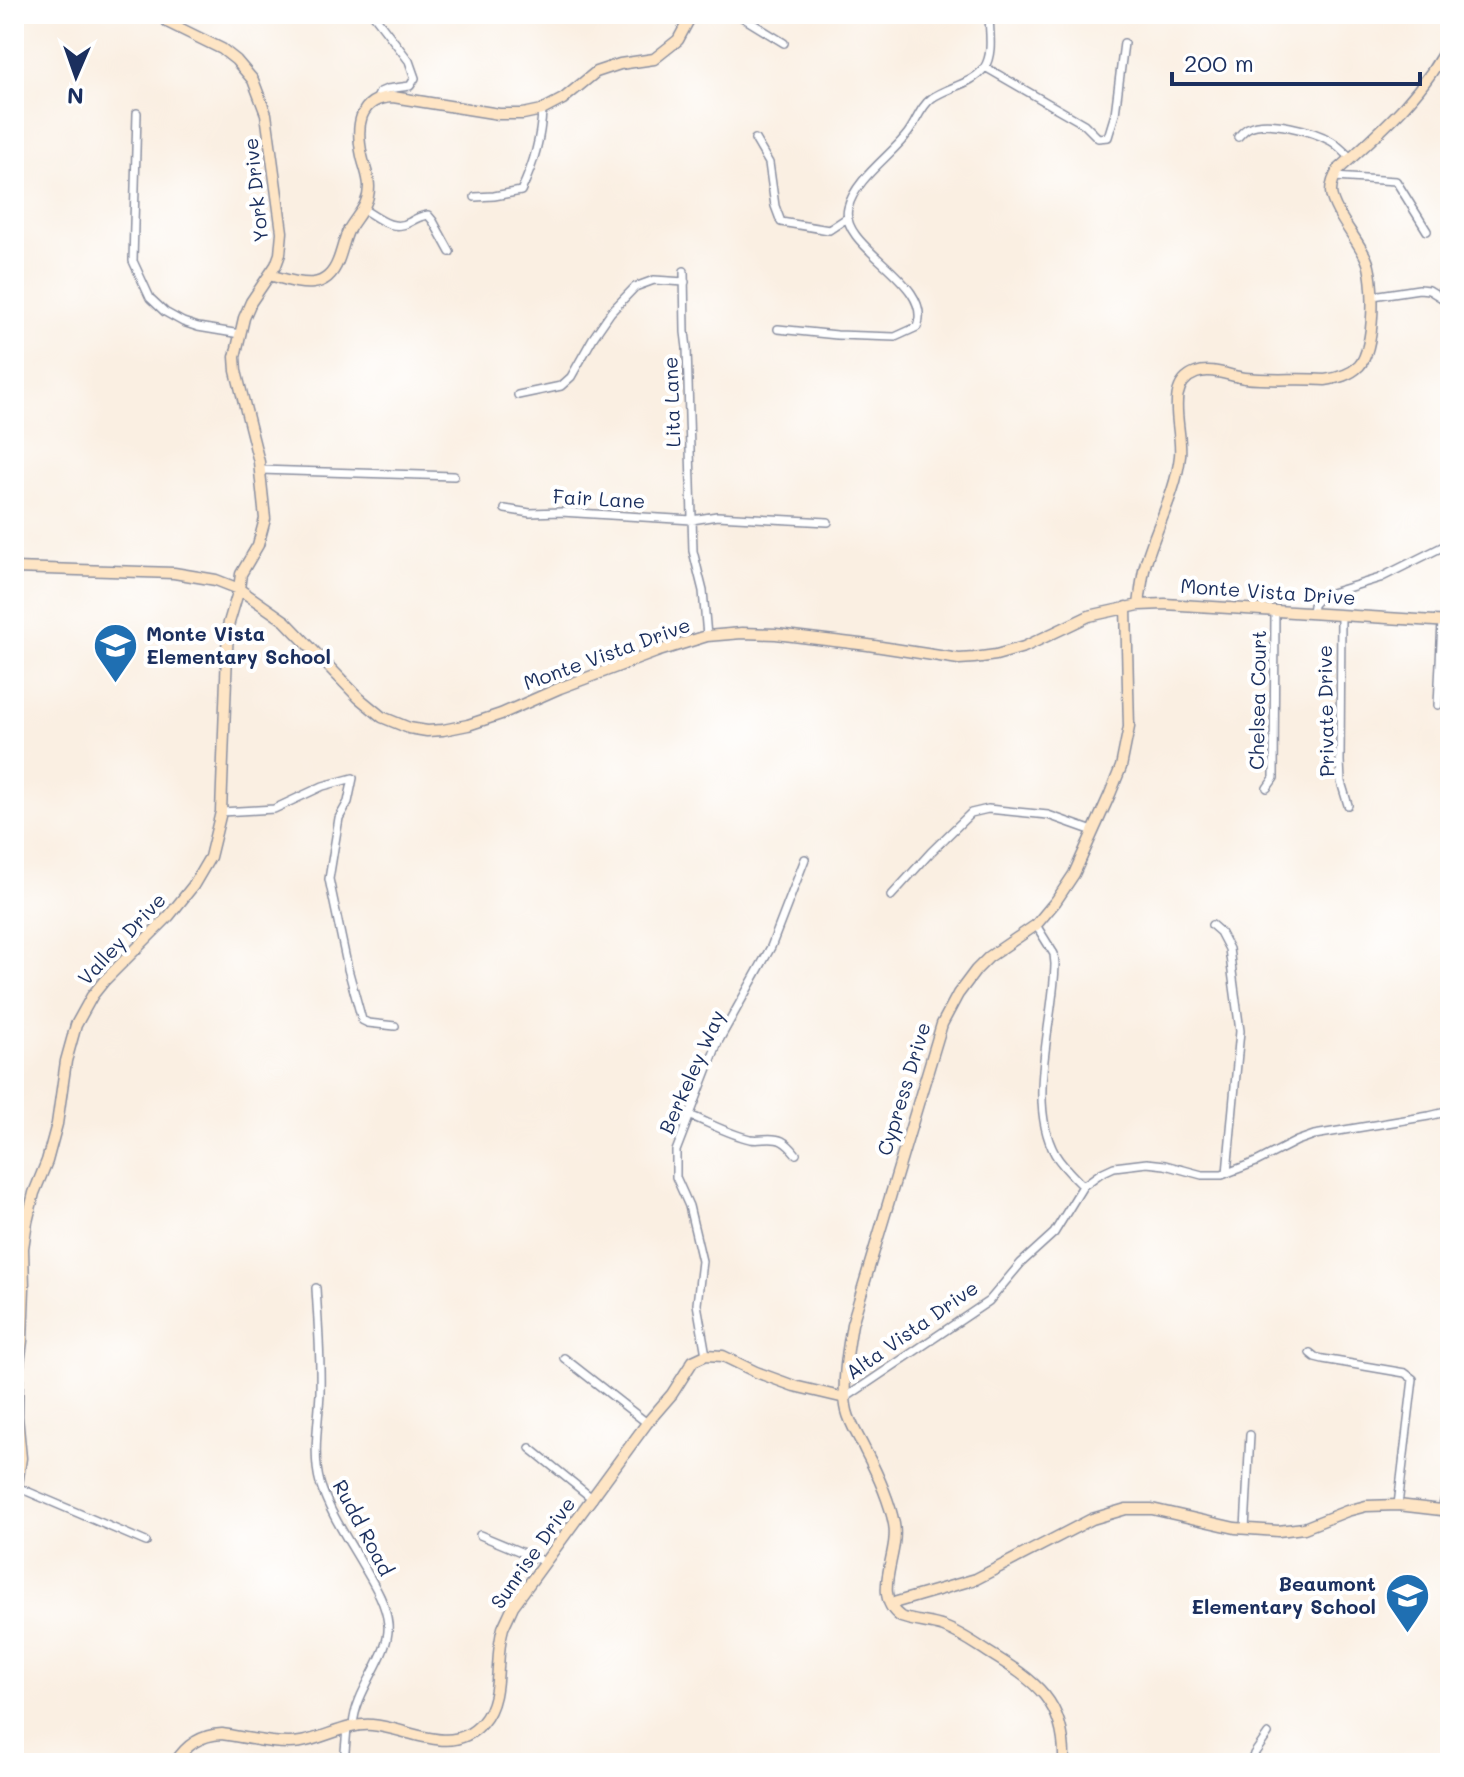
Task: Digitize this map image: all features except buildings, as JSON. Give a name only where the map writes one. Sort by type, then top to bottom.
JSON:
[{"type":"street","name":"York Drive","points":[[159,14],[176,27],[222,49],[236,60],[253,80],[266,114],[282,232],[280,254],[244,318],[235,357],[260,470],[265,519],[258,545],[241,574],[239,589]]},
{"type":"street","points":[[373,14],[409,61],[415,78],[410,86],[380,92],[376,101]]},
{"type":"street","points":[[269,275],[307,285],[327,278],[337,264],[347,233],[367,203],[369,180],[361,154],[359,127],[361,114],[370,104],[384,97],[393,97],[499,114],[542,110],[563,99],[596,72],[620,64],[654,59],[678,40],[692,14]]},
{"type":"street","points":[[737,14],[784,43]]},
{"type":"street","points":[[778,329],[895,337],[917,327],[921,310],[911,290],[872,253],[850,226],[848,209],[855,190],[906,136],[922,107],[940,93],[974,77],[985,67],[990,50],[989,14]]},
{"type":"street","points":[[1139,605],[1145,564],[1180,458],[1176,396],[1182,382],[1199,371],[1215,371],[1244,378],[1325,380],[1351,373],[1365,357],[1373,296],[1372,274],[1335,204],[1331,192],[1334,177],[1389,123],[1436,66],[1450,40]]},
{"type":"street","points":[[985,67],[1084,124],[1098,138],[1108,137],[1115,114],[1124,43]]},
{"type":"street","points":[[475,197],[521,191],[533,158],[542,110]]},
{"type":"street","points":[[137,113],[133,261],[150,298],[165,312],[183,322],[240,334]]},
{"type":"street","points":[[1238,137],[1249,127],[1270,124],[1321,136],[1351,158]]},
{"type":"street","points":[[755,139],[769,163],[775,206],[781,222],[829,230],[847,218]]},
{"type":"street","points":[[1334,177],[1396,181],[1427,231]]},
{"type":"street","points":[[363,209],[394,226],[428,215],[450,252]]},
{"type":"street","name":"Lita Lane","points":[[684,271],[693,551],[703,591],[707,636]]},
{"type":"street","points":[[518,395],[561,386],[571,377],[611,312],[635,287],[654,280],[685,282]]},
{"type":"street","points":[[1373,296],[1419,289],[1429,290],[1450,303]]},
{"type":"street","points":[[260,470],[454,476]]},
{"type":"street","name":"Fair Lane","points":[[505,509],[530,513],[692,520]]},
{"type":"street","points":[[692,520],[717,516],[828,522]]},
{"type":"street","points":[[1312,613],[1313,605],[1321,596],[1380,578],[1450,543]]},
{"type":"street","name":"Monte Vista Drive","points":[[14,568],[174,573],[208,578],[239,589],[285,621],[350,689],[382,717],[409,728],[427,731],[479,722],[650,654],[707,636],[776,634],[959,659],[996,655],[1024,647],[1089,616],[1139,605],[1275,610],[1446,622]]},
{"type":"street","name":"Valley Drive","points":[[14,1505],[17,1487],[18,1371],[23,1330],[23,1248],[34,1193],[57,1124],[66,1061],[76,1025],[92,996],[169,916],[193,886],[210,857],[221,812],[228,626],[239,589]]},
{"type":"street","name":"Cypress Drive","points":[[845,1398],[852,1324],[942,1024],[958,994],[976,970],[989,957],[1036,925],[1056,901],[1074,874],[1118,775],[1128,740],[1130,710],[1126,607]]},
{"type":"street","name":"Chelsea Court","points":[[1267,788],[1274,778],[1275,610]]},
{"type":"street","name":"Private Drive","points":[[1341,615],[1340,761],[1341,782],[1348,805]]},
{"type":"street","points":[[1438,705],[1446,622]]},
{"type":"street","points":[[221,812],[274,809],[323,786],[353,778],[348,802],[339,818],[329,879],[362,1020],[395,1026]]},
{"type":"street","points":[[891,896],[941,842],[971,813],[979,810],[1048,815],[1093,831]]},
{"type":"street","name":"Berkeley Way","points":[[706,1355],[697,1304],[702,1261],[689,1206],[676,1177],[676,1151],[718,1042],[771,947],[805,859]]},
{"type":"street","points":[[1036,925],[1054,954],[1055,964],[1042,1116],[1045,1132],[1056,1156],[1083,1186],[1101,1173],[1129,1164],[1158,1164],[1213,1176],[1256,1162],[1314,1135],[1450,1111]]},
{"type":"street","points":[[1212,925],[1220,932],[1229,949],[1240,1031],[1227,1173]]},
{"type":"street","points":[[689,1115],[740,1136],[781,1140],[796,1154]]},
{"type":"street","name":"Alta Vista Drive","points":[[890,1604],[886,1586],[895,1546],[895,1527],[880,1480],[847,1413],[845,1398],[989,1301],[1013,1272],[1060,1226],[1083,1186]]},
{"type":"street","name":"Rudd Road","points":[[316,1288],[320,1388],[316,1455],[319,1478],[328,1504],[379,1593],[388,1624],[387,1642],[361,1693],[350,1727],[344,1763]]},
{"type":"street","points":[[1310,1353],[1323,1359],[1405,1373],[1413,1379],[1398,1505]]},
{"type":"street","points":[[706,1355],[723,1356],[794,1386],[845,1398]]},
{"type":"street","name":"Sunrise Drive","points":[[175,1763],[191,1743],[211,1735],[295,1743],[372,1724],[447,1740],[470,1734],[487,1717],[493,1701],[503,1629],[513,1606],[647,1423],[672,1394],[693,1361],[706,1355]]},
{"type":"street","points":[[564,1358],[647,1423]]},
{"type":"street","points":[[1245,1529],[1250,1435]]},
{"type":"street","points":[[530,1448],[593,1499]]},
{"type":"street","points":[[1064,1763],[1058,1718],[1044,1693],[1027,1676],[947,1628],[901,1617],[890,1604],[976,1579],[1092,1519],[1115,1511],[1152,1509],[1245,1529],[1278,1531],[1297,1529],[1371,1505],[1446,1510],[1450,1479]]},
{"type":"street","points":[[17,1487],[146,1542]]},
{"type":"street","points":[[480,1535],[545,1562]]},
{"type":"street","points":[[1251,1763],[1268,1734]]},
{"type":"place","name":"Monte Vista Elementary School","points":[[115,684]]},
{"type":"place","name":"Beaumont Elementary School","points":[[1407,1635]]}]
